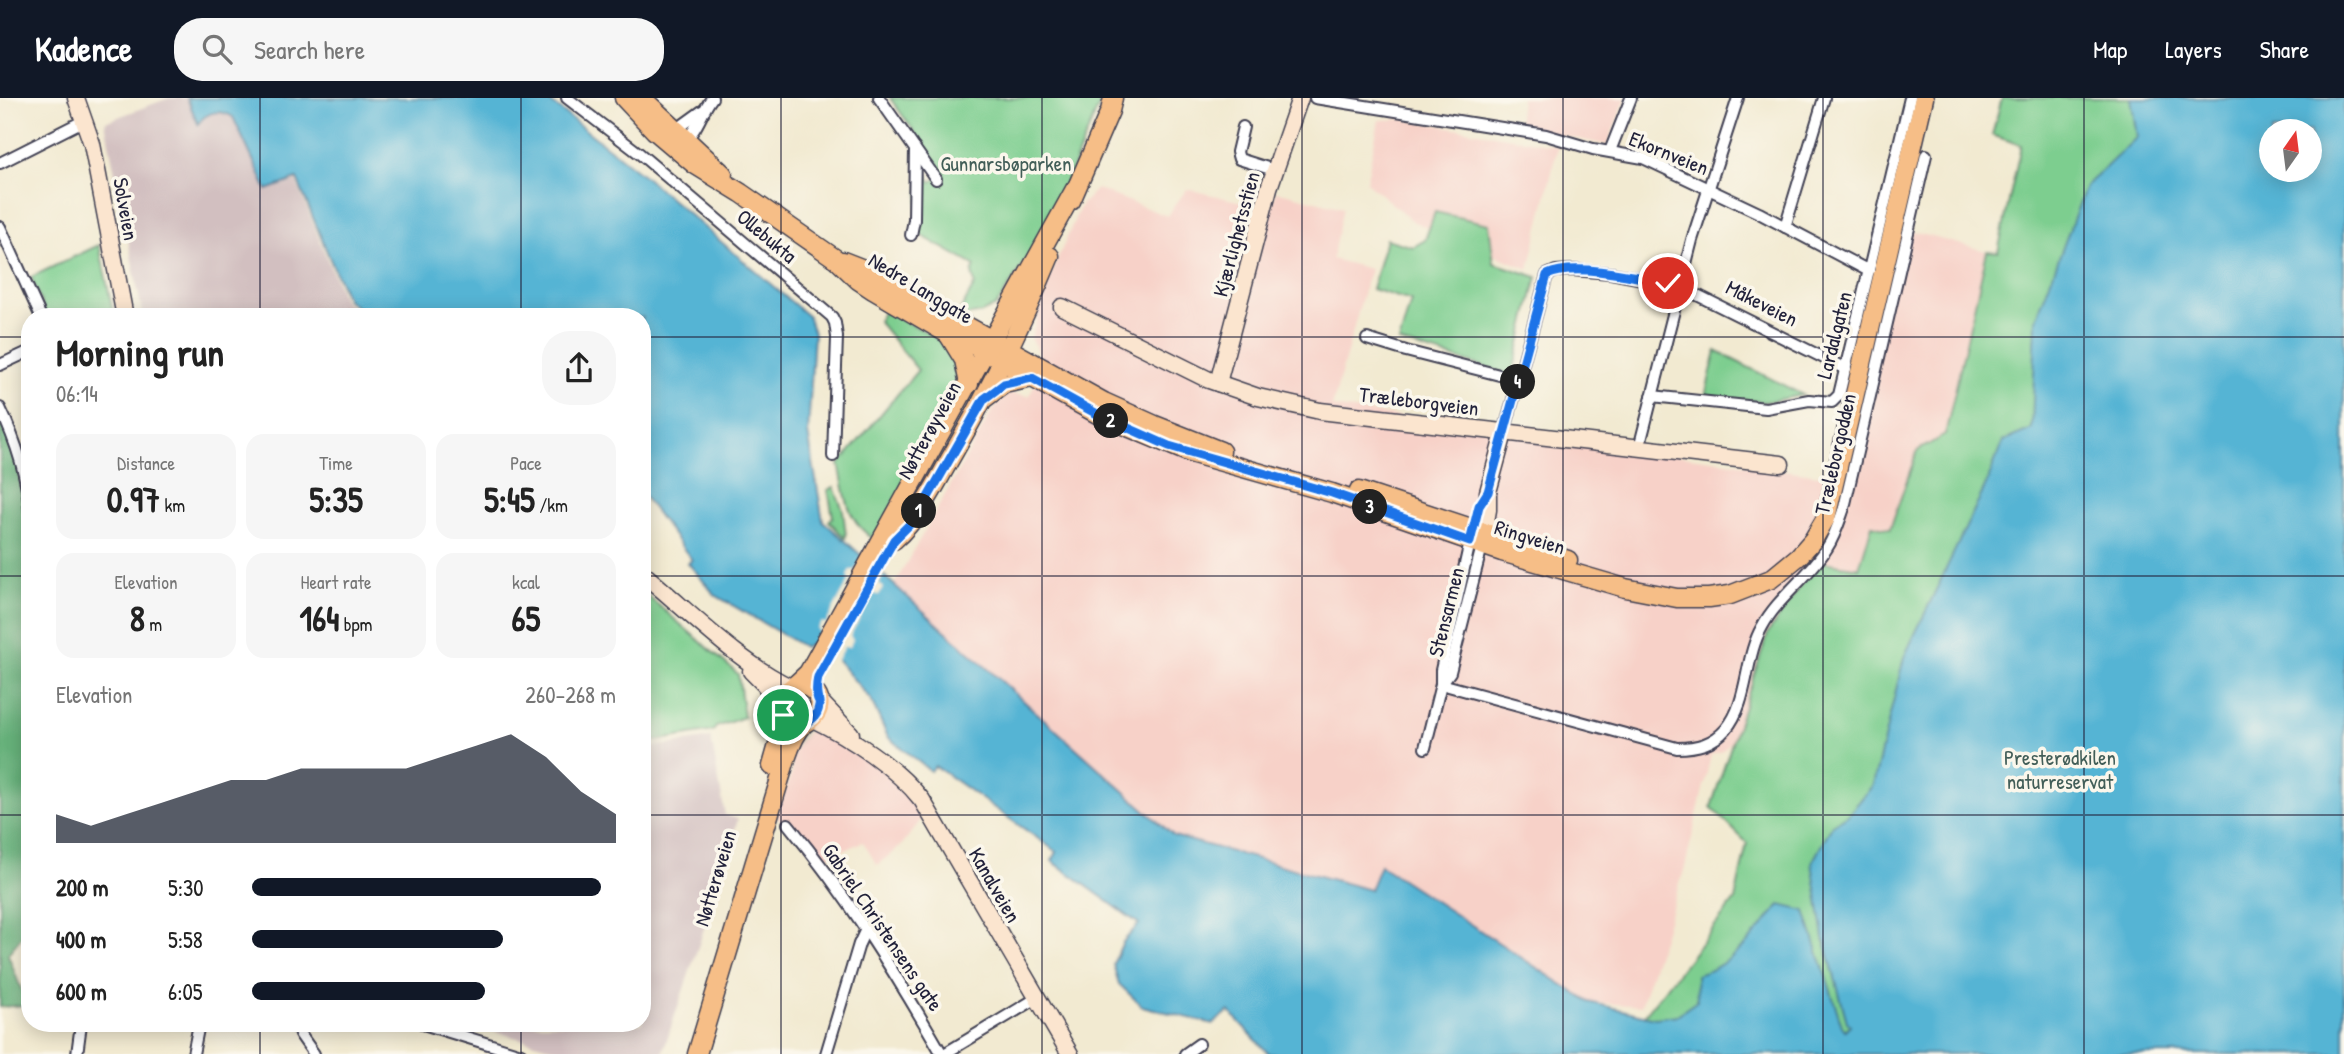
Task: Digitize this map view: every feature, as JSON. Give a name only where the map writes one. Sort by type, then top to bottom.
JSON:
[{"type":"main road","name":"Nedre Langgate","points":[[624,98],[741,193],[836,259],[865,285],[948,334],[998,351]]},
{"type":"main road","name":"Nedre Langgate","points":[[642,98],[679,140]]},
{"type":"main road","points":[[1094,142],[1104,98]]},
{"type":"main road","points":[[998,351],[1054,248],[1113,98]]},
{"type":"main road","name":"Ringveien","points":[[998,351],[1032,378],[1099,415],[1169,446],[1477,537],[1652,594],[1694,599],[1718,597],[1761,584],[1781,572],[1800,556],[1813,540],[1830,509],[1924,98]]},
{"type":"main road","points":[[998,351],[1007,312],[1075,189]]},
{"type":"main road","name":"Nedre Langgate","points":[[836,259],[866,270],[964,324],[998,351]]},
{"type":"main road","points":[[998,351],[1018,296]]},
{"type":"main road","points":[[964,324],[1007,312]]},
{"type":"main road","points":[[948,334],[964,360],[969,384]]},
{"type":"main road","name":"Ringveien","points":[[998,351],[1104,402],[1206,446],[1335,484],[1477,537]]},
{"type":"main road","name":"Nøtterøyveien","points":[[886,548],[969,384],[998,351]]},
{"type":"main road","name":"Nøtterøyveien","points":[[886,548],[909,525],[927,499],[984,399],[998,351]]},
{"type":"main road","name":"Nøtterøyveien","points":[[886,548],[998,351]]},
{"type":"main road","points":[[984,399],[1004,384],[1032,378]]},
{"type":"main road","points":[[817,667],[819,709],[809,721],[795,723],[781,711],[782,695],[817,667],[886,548]]},
{"type":"main road","points":[[793,686],[807,686],[818,697]]},
{"type":"main road","name":"Nøtterøveien","points":[[686,1054],[782,731],[781,711]]},
{"type":"main road","name":"Nøtterøveien","points":[[697,1054],[786,759],[792,743],[809,721]]},
{"type":"street","name":"Ollebukta","points":[[566,98],[640,154],[832,317],[837,337],[833,456]]},
{"type":"street","points":[[679,140],[694,131],[702,111],[712,98]]},
{"type":"street","points":[[879,98],[936,179]]},
{"type":"street","name":"Kjærlighetsstien","points":[[1218,383],[1274,170],[1300,98]]},
{"type":"street","name":"Ekornveien","points":[[1315,98],[1546,135],[1593,149],[1643,158],[1869,271]]},
{"type":"street","points":[[1610,151],[1631,98]]},
{"type":"street","points":[[1639,448],[1679,286],[1738,98]]},
{"type":"street","points":[[1785,227],[1824,98]]},
{"type":"street","name":"Lardalgaten","points":[[1652,396],[1766,408],[1809,400],[1832,402],[1839,396],[1910,98]]},
{"type":"street","points":[[0,163],[81,110]]},
{"type":"street","name":"Solveien","points":[[81,110],[98,174],[123,308]]},
{"type":"street","points":[[1243,127],[1237,152],[1239,159],[1274,170]]},
{"type":"street","points":[[911,235],[915,220],[915,149]]},
{"type":"street","name":"Træleborgodden","points":[[1441,684],[1678,748],[1711,742],[1724,731],[1736,712],[1761,628],[1817,561],[1836,531],[1844,508],[1926,155]]},
{"type":"street","points":[[0,227],[37,308]]},
{"type":"street","name":"Måkeveien","points":[[1477,537],[1479,506],[1488,492],[1547,275],[1571,270],[1611,273],[1679,286],[1846,369]]},
{"type":"street","name":"Træleborgveien","points":[[1062,307],[1218,383],[1258,397],[1320,411],[1781,464]]},
{"type":"street","points":[[1367,339],[1519,380]]},
{"type":"street","points":[[0,365],[21,355]]},
{"type":"street","points":[[0,408],[21,460]]},
{"type":"street","name":"Stensarmen","points":[[1441,684],[1450,672],[1477,537]]},
{"type":"street","points":[[651,581],[720,639],[771,677],[793,686]]},
{"type":"street","points":[[720,639],[764,684],[781,711]]},
{"type":"street","points":[[1425,748],[1441,684]]},
{"type":"street","name":"Kanalveien","points":[[818,697],[867,751]]},
{"type":"street","name":"Kanalveien","points":[[809,721],[867,751],[899,774],[922,800],[1070,1054]]},
{"type":"street","name":"Gabriel Christensens gate","points":[[788,824],[866,929],[943,1054]]},
{"type":"street","points":[[826,1054],[866,929]]},
{"type":"street","points":[[943,1054],[1037,998]]},
{"type":"street","points":[[76,1054],[80,1032]]},
{"type":"street","points":[[193,1054],[197,1032]]},
{"type":"street","points":[[299,1032],[314,1054]]},
{"type":"street","points":[[449,1032],[521,1054]]},
{"type":"street","points":[[1185,1054],[1199,1044]]},
{"type":"shaded area","points":[[169,98],[187,98],[198,124],[212,112],[226,113],[232,117],[267,190],[296,181],[344,301],[354,308],[141,308],[105,122]]},
{"type":"shaded area","points":[[1521,98],[1626,98],[1607,145],[1518,126]]},
{"type":"shaded area","points":[[1403,119],[1558,146],[1529,269],[1414,222],[1366,182],[1379,120]]},
{"type":"shaded area","points":[[1097,189],[1167,216],[1187,189],[1271,209],[1276,191],[1343,208],[1332,259],[1370,269],[1332,407],[1819,475],[1842,481],[1901,229],[1986,251],[1944,435],[1917,450],[1890,529],[1871,525],[1858,567],[1833,564],[1773,638],[1744,729],[1722,751],[1711,755],[1685,867],[1641,1006],[1589,1002],[1381,865],[1371,890],[1175,836],[894,585],[993,410],[1008,393],[1029,396],[1044,364],[1031,338],[1046,286],[1081,205]]},
{"type":"shaded area","points":[[815,729],[828,732],[835,740],[901,782],[924,816],[901,846],[877,865],[863,842],[819,860],[801,838],[776,816],[792,773],[792,758],[799,742],[809,731]]},
{"type":"shaded area","points":[[711,738],[725,815],[738,819],[662,1054],[574,1054],[496,1032],[651,1032],[651,748]]},
{"type":"green space","name":"Gunnarsbøparken","points":[[890,98],[1102,98],[1047,229],[996,306],[982,313],[966,316],[959,313],[975,284],[972,273],[975,266],[917,233],[920,169],[925,171],[931,182],[945,174]]},
{"type":"green space","name":"Presterødkilen naturreservat","points":[[2002,98],[2344,98],[2344,1054],[1640,1021],[1735,900],[1747,843],[1711,807],[1768,633],[1818,561],[1859,568],[1872,525],[1890,529],[1917,451],[1945,435],[1987,251],[1998,252],[2021,145],[1992,135]]},
{"type":"green space","points":[[1435,212],[1489,224],[1494,263],[1537,277],[1512,375],[1399,342],[1411,301],[1372,289],[1386,239],[1413,247],[1425,240]]},
{"type":"green space","points":[[99,245],[112,308],[43,308],[31,277]]},
{"type":"green space","points":[[884,311],[939,340],[956,361],[959,376],[958,394],[877,542],[853,517],[839,464],[918,370],[878,321]]},
{"type":"green space","points":[[1716,351],[1803,395],[1765,402],[1705,396]]},
{"type":"green space","points":[[0,421],[3,422],[19,469],[21,488],[21,937],[8,954],[21,989],[21,1005],[0,1007]]},
{"type":"green space","points":[[834,487],[843,510],[845,538],[829,521],[833,517],[828,490]]},
{"type":"green space","points":[[651,599],[738,674],[744,717],[716,727],[713,731],[651,741]]},
{"type":"water","name":"Presterødkilen naturreservat","points":[[187,98],[545,98],[643,175],[808,316],[814,333],[808,433],[823,521],[1174,836],[1370,890],[1380,865],[1589,1002],[1655,1018],[1677,1015],[1697,1001],[1696,975],[1721,964],[1743,947],[1780,905],[1805,911],[1845,1030],[1850,1025],[1824,938],[1812,863],[1832,825],[1848,815],[1873,785],[1904,657],[1986,485],[2003,441],[2032,429],[2036,319],[2086,186],[2137,137],[2131,98],[2344,98],[2344,1054],[1269,1054],[1229,1011],[1213,1024],[1142,1006],[1119,984],[1113,964],[1123,942],[1139,924],[1052,861],[1057,852],[935,766],[930,771],[888,737],[871,700],[839,662],[810,645],[804,647],[715,595],[688,563],[692,560],[651,506],[651,308],[358,308],[347,300],[297,179],[267,190],[233,117],[214,113],[205,116],[198,124]]},
{"type":"pier","points":[[864,554],[885,573],[879,584],[883,588],[879,595],[873,594],[850,636],[853,640],[849,647],[844,647],[835,663],[811,650],[820,633],[817,629],[821,622],[826,623],[849,580],[847,576],[850,570],[855,570]]},
{"type":"route","points":[[783,715],[795,723],[805,723],[813,719],[819,709],[818,677],[886,554],[927,499],[984,399],[1000,386],[1032,378],[1099,415],[1169,446],[1332,493],[1470,542],[1479,506],[1488,492],[1547,275],[1571,270],[1636,276],[1668,283]]}]
